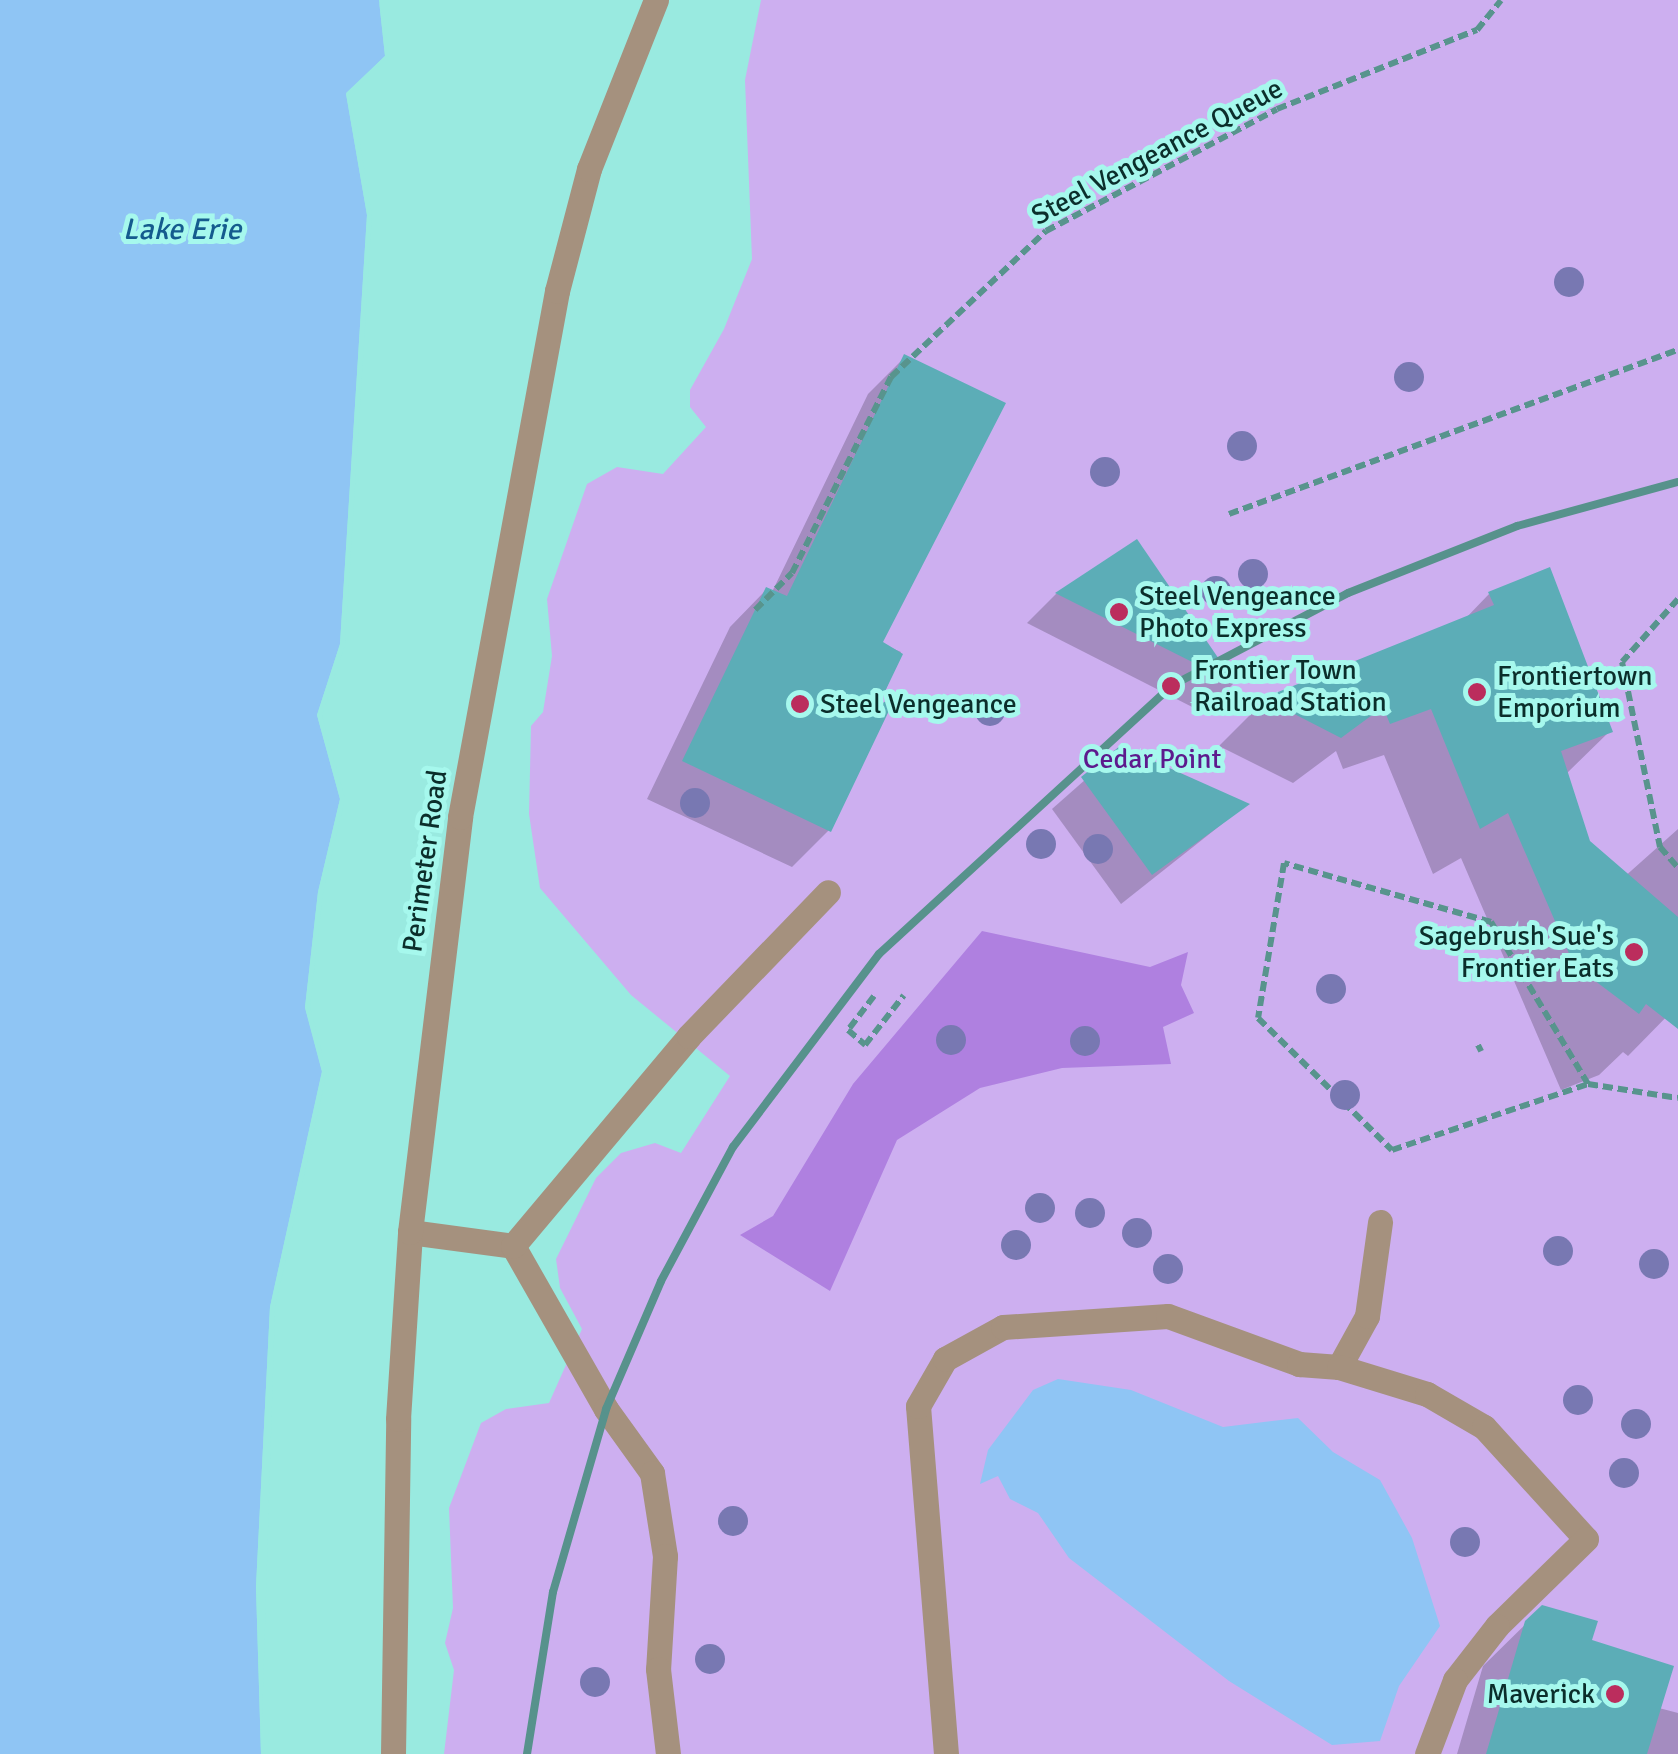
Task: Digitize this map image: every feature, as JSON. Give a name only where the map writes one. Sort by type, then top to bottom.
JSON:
[{"type":"street","name":"Perimeter Road","points":[[393,1754],[398,1419],[410,1232],[460,818],[557,291],[589,169],[656,0]]},
{"type":"street","points":[[513,1246],[689,1036],[828,892]]},
{"type":"street","points":[[1339,1367],[1366,1316],[1380,1222]]},
{"type":"street","points":[[410,1232],[513,1246]]},
{"type":"street","points":[[513,1246],[606,1409],[652,1472],[666,1556],[658,1669],[668,1754]]},
{"type":"street","points":[[946,1754],[918,1406],[944,1359],[1003,1327],[1168,1316],[1299,1364],[1339,1367],[1427,1394],[1484,1427],[1586,1539],[1497,1626],[1455,1680],[1427,1754]]},
{"type":"path","name":"Steel Vengeance Queue","points":[[754,610],[792,573],[891,377],[1046,232],[1278,109],[1477,30],[1501,0]]},
{"type":"path","points":[[1228,514],[1678,350]]},
{"type":"path","points":[[1678,599],[1622,662],[1660,848],[1678,868]]},
{"type":"path","points":[[1588,1084],[1491,922],[1284,863],[1258,1018],[1392,1150],[1588,1084],[1678,1098]]},
{"type":"path","points":[[874,996],[848,1030],[865,1045],[904,994]]},
{"type":"green space","name":"Cedar Point","points":[[761,0],[1678,0],[1678,1754],[444,1754],[454,1670],[445,1643],[453,1608],[449,1508],[481,1423],[506,1409],[549,1403],[582,1329],[560,1288],[556,1259],[596,1178],[621,1153],[655,1143],[681,1153],[730,1076],[631,995],[540,888],[529,814],[531,726],[543,712],[552,656],[547,599],[587,484],[617,467],[663,474],[706,427],[690,407],[690,390],[724,329],[752,259],[745,80]]},
{"type":"shaded area","points":[[982,931],[1150,967],[1188,952],[1181,985],[1194,1013],[1163,1027],[1171,1064],[1062,1068],[980,1088],[897,1140],[830,1291],[740,1235],[773,1216],[853,1084]]},
{"type":"water","name":"Lake Erie","points":[[0,0],[379,0],[385,56],[346,94],[367,215],[340,644],[317,715],[340,799],[318,892],[305,1007],[322,1071],[270,1307],[256,1587],[261,1754],[0,1754]]},
{"type":"water","points":[[1058,1379],[1131,1390],[1223,1427],[1298,1418],[1333,1452],[1380,1480],[1412,1538],[1440,1626],[1399,1686],[1380,1741],[1332,1745],[1229,1681],[1069,1558],[1038,1513],[1010,1499],[998,1476],[980,1484],[988,1450],[1033,1390]]},
{"type":"pier","points":[[379,0],[390,57],[352,95],[372,215],[345,645],[322,715],[345,799],[323,893],[310,1007],[327,1072],[275,1308],[261,1754],[256,1587],[270,1307],[322,1072],[305,1008],[318,892],[340,799],[317,715],[340,644],[367,215],[346,93],[385,56]]},
{"type":"building","points":[[904,354],[1006,403],[883,642],[903,654],[878,706],[897,694],[831,832],[682,761],[766,587],[787,596]]},
{"type":"building","name":"Steel Vengeance Photo Express","points":[[1137,539],[1236,684],[1055,593]]},
{"type":"building","points":[[1550,567],[1613,732],[1561,751],[1590,841],[1678,917],[1678,1029],[1646,1004],[1639,1014],[1574,965],[1508,813],[1480,829],[1431,709],[1390,724],[1383,707],[1341,738],[1263,698],[1494,605],[1488,592]]},
{"type":"building","points":[[1120,746],[1250,804],[1152,875],[1081,777]]},
{"type":"building","points":[[1542,1605],[1598,1621],[1592,1640],[1674,1666],[1647,1754],[1486,1754],[1525,1621]]},
{"type":"railway","points":[[527,1754],[553,1592],[606,1409],[661,1281],[733,1147],[879,954],[1171,686],[1348,593],[1517,526],[1678,482]]},
{"type":"place","name":"Steel Vengeance Photo Express","points":[[1119,612]]},
{"type":"place","name":"Frontier Town Railroad Station","points":[[1171,686]]},
{"type":"place","name":"Frontiertown Emporium","points":[[1477,692]]},
{"type":"place","name":"Steel Vengeance","points":[[800,704]]},
{"type":"place","name":"Sagebrush Sue's Frontier Eats","points":[[1634,952]]},
{"type":"place","name":"Maverick","points":[[1615,1694]]}]
